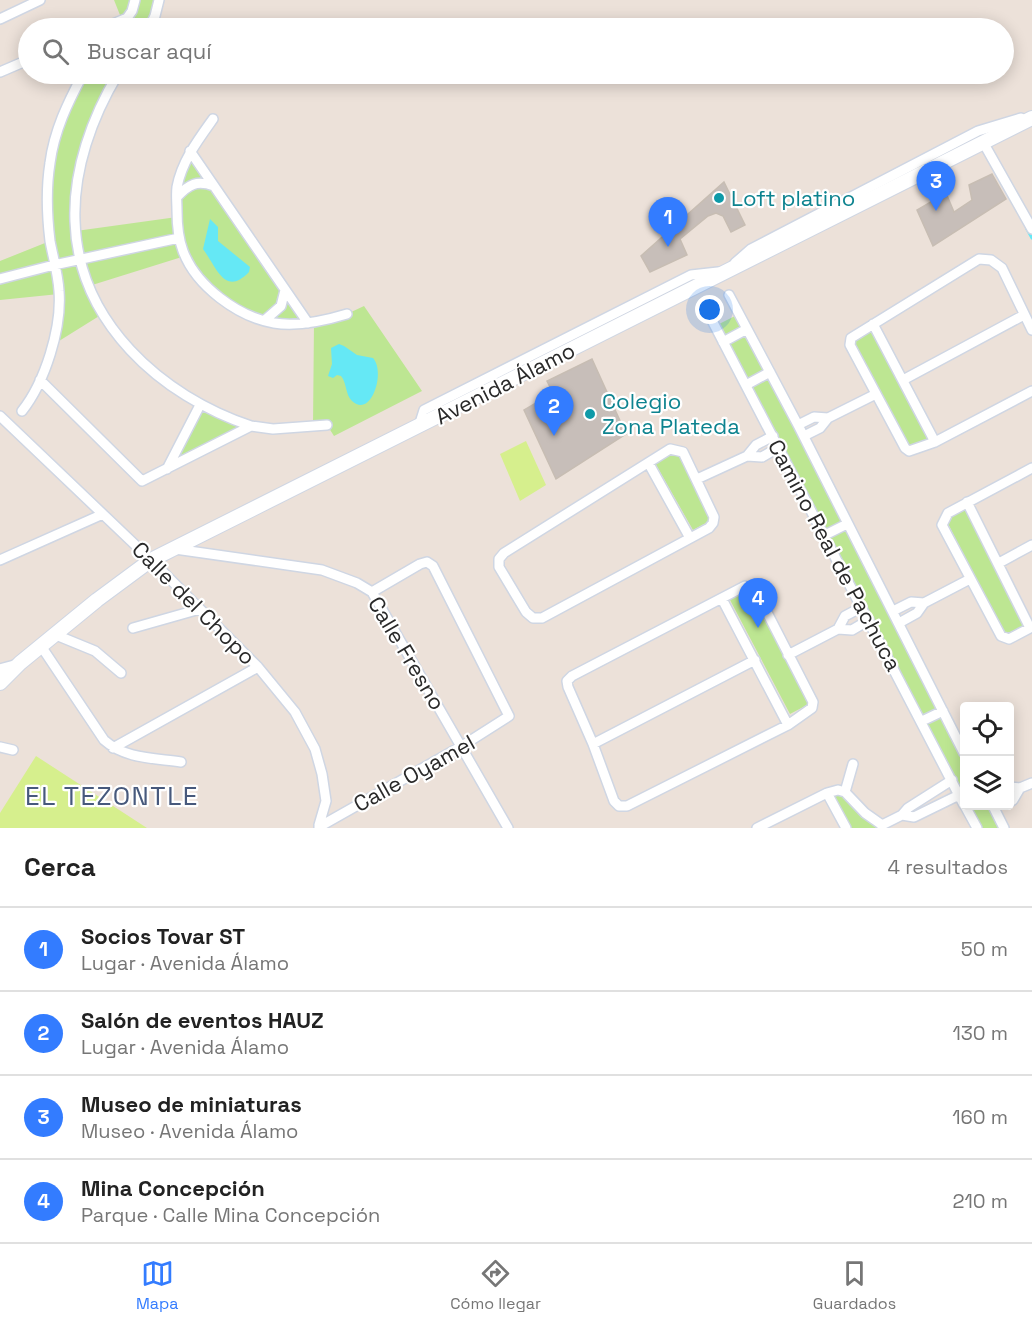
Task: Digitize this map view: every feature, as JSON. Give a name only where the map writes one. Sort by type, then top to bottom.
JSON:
[{"type":"street","points":[[0,19],[40,0]]},
{"type":"street","points":[[127,18],[135,0]]},
{"type":"street","points":[[154,18],[159,0]]},
{"type":"street","points":[[0,72],[18,64]]},
{"type":"street","points":[[22,411],[40,381],[58,322],[59,291],[48,208],[50,164],[62,117],[76,84]]},
{"type":"street","points":[[113,84],[94,120],[81,165],[75,221],[80,259],[95,299],[120,338],[140,361],[167,385],[200,405],[226,418],[251,426],[273,429],[327,424]]},
{"type":"street","points":[[726,271],[751,249],[978,131],[1032,116]]},
{"type":"street","name":"Avenida Álamo","points":[[0,683],[20,663],[97,600],[151,560],[1032,116]]},
{"type":"street","points":[[213,119],[190,151],[182,170],[177,197],[179,238],[184,254],[194,272],[230,306],[274,323],[325,321],[347,314]]},
{"type":"street","points":[[983,142],[1032,229]]},
{"type":"street","points":[[190,151],[308,323]]},
{"type":"street","points":[[177,197],[193,183],[202,182],[214,186]]},
{"type":"street","points":[[0,279],[179,238]]},
{"type":"street","points":[[1032,330],[1002,268],[991,260],[979,259],[851,338],[850,345],[905,448],[913,452],[1032,391]]},
{"type":"street","points":[[265,320],[281,306],[285,290]]},
{"type":"street","name":"Camino Real de Pachuca","points":[[729,295],[804,436],[960,745]]},
{"type":"street","name":"Camino Real de Pachuca","points":[[704,305],[959,795]]},
{"type":"street","points":[[903,380],[1024,315]]},
{"type":"street","points":[[873,324],[935,442]]},
{"type":"street","points":[[723,342],[747,329]]},
{"type":"street","points":[[746,385],[770,372]]},
{"type":"street","points":[[40,381],[142,481],[251,426]]},
{"type":"street","points":[[804,436],[820,428],[828,418],[876,394]]},
{"type":"street","points":[[167,469],[200,405]]},
{"type":"street","name":"Calle del Chopo","points":[[0,416],[151,560],[258,667],[295,712],[315,749],[322,774],[326,801],[319,827]]},
{"type":"street","points":[[798,425],[814,417],[828,418]]},
{"type":"street","points":[[697,479],[747,456],[756,445],[773,436]]},
{"type":"street","points":[[747,456],[762,457],[779,447]]},
{"type":"street","points":[[670,449],[683,452],[697,479],[714,517],[709,528],[542,618],[533,618],[526,612],[500,567],[499,559],[504,553],[670,449]]},
{"type":"street","points":[[649,464],[690,538]]},
{"type":"street","points":[[967,502],[1031,628],[1009,639],[1000,636],[942,525],[948,513],[967,502],[1032,468]]},
{"type":"street","points":[[0,560],[103,514]]},
{"type":"street","points":[[825,535],[847,524]]},
{"type":"street","points":[[999,563],[1032,545]]},
{"type":"street","name":"Calle Fresno","points":[[175,549],[322,570],[357,583],[372,592],[508,828]]},
{"type":"street","name":"Calle Oyamel","points":[[319,827],[462,746],[509,716],[433,566],[427,562],[420,564],[372,592]]},
{"type":"street","points":[[899,623],[917,613],[924,603],[970,579]]},
{"type":"street","points":[[745,586],[756,591],[788,655],[813,702],[812,708],[807,713],[788,725],[627,806],[619,806],[614,801],[568,687],[567,681],[572,676],[745,586]]},
{"type":"street","points":[[722,599],[788,725]]},
{"type":"street","points":[[893,612],[911,602],[924,603]]},
{"type":"street","points":[[838,629],[844,616],[862,607]]},
{"type":"street","points":[[133,628],[200,609]]},
{"type":"street","points":[[788,655],[838,629],[852,630],[869,620]]},
{"type":"street","points":[[56,635],[95,651],[121,673]]},
{"type":"street","points":[[41,646],[104,740],[113,748],[127,754],[181,762]]},
{"type":"street","points":[[592,744],[755,660]]},
{"type":"street","points":[[0,669],[20,663]]},
{"type":"street","points":[[113,748],[258,667]]},
{"type":"street","points":[[922,721],[943,711]]},
{"type":"street","points":[[0,747],[13,750]]},
{"type":"street","points":[[845,792],[853,764]]},
{"type":"street","points":[[761,827],[838,790],[845,792],[865,813],[882,826],[952,780]]},
{"type":"street","points":[[1014,798],[1020,789],[1032,783]]},
{"type":"street","points":[[1014,788],[1020,789]]},
{"type":"street","points":[[828,793],[846,828]]},
{"type":"street","points":[[902,815],[914,817],[959,795]]},
{"type":"street","name":"Camino Real de Pachuca","points":[[968,810],[977,828]]},
{"type":"street","points":[[998,810],[1005,828]]},
{"type":"green space","points":[[114,0],[159,0],[153,18],[121,18]]},
{"type":"green space","points":[[78,84],[113,84],[86,145],[76,231],[177,217],[176,189],[190,151],[308,323],[274,323],[230,306],[185,256],[89,286],[104,313],[51,346],[59,294],[0,300],[0,261],[50,241],[50,164]]},
{"type":"green space","points":[[364,306],[422,391],[334,436],[327,425],[313,426],[314,322],[347,314]]},
{"type":"green space","points":[[739,314],[960,745],[960,795],[715,326]]},
{"type":"green space","points":[[873,329],[930,440],[909,448],[853,342]]},
{"type":"green space","points":[[200,405],[251,426],[167,469]]},
{"type":"green space","points":[[526,441],[546,485],[520,501],[500,454]]},
{"type":"green space","points":[[677,451],[713,519],[693,530],[655,463]]},
{"type":"green space","points":[[966,508],[1025,625],[1005,635],[945,518]]},
{"type":"green space","points":[[750,588],[809,704],[790,714],[730,600]]},
{"type":"green space","points":[[36,756],[147,828],[0,828],[0,813]]},
{"type":"green space","points":[[843,792],[879,828],[846,828],[829,794]]},
{"type":"green space","points":[[968,810],[994,810],[1004,828],[977,828]]},
{"type":"water","points":[[210,219],[218,227],[218,241],[250,267],[249,272],[241,279],[234,282],[222,277],[203,249]]},
{"type":"water","points":[[339,344],[357,355],[373,358],[377,365],[377,383],[370,399],[365,404],[359,405],[352,401],[341,376],[337,375],[333,378],[328,376],[332,364],[331,348]]},
{"type":"building","points":[[992,174],[1006,199],[933,246],[917,210],[946,193],[954,212],[972,200],[969,185]]},
{"type":"building","points":[[724,182],[745,225],[731,232],[723,216],[716,213],[708,216],[680,239],[687,255],[650,272],[641,256]]},
{"type":"building","name":"Colegio Zona Plateda","points":[[592,359],[626,434],[556,479],[524,410],[553,393],[547,381]]},
{"type":"waterway","points":[[1027,229],[1032,238]]},
{"type":"place","name":"Loft platino","points":[[719,198]]},
{"type":"place","name":"Museo de miniaturas","points":[[936,211]]},
{"type":"place","name":"Socios Tovar ST","points":[[668,247]]},
{"type":"place","name":"Colegio Zona Plateda","points":[[590,414]]},
{"type":"place","name":"Salón de eventos HAUZ","points":[[554,436]]},
{"type":"place","name":"Mina Concepción","points":[[758,628]]},
{"type":"district","name":"EL TEZONTLE","points":[[112,796]]}]
